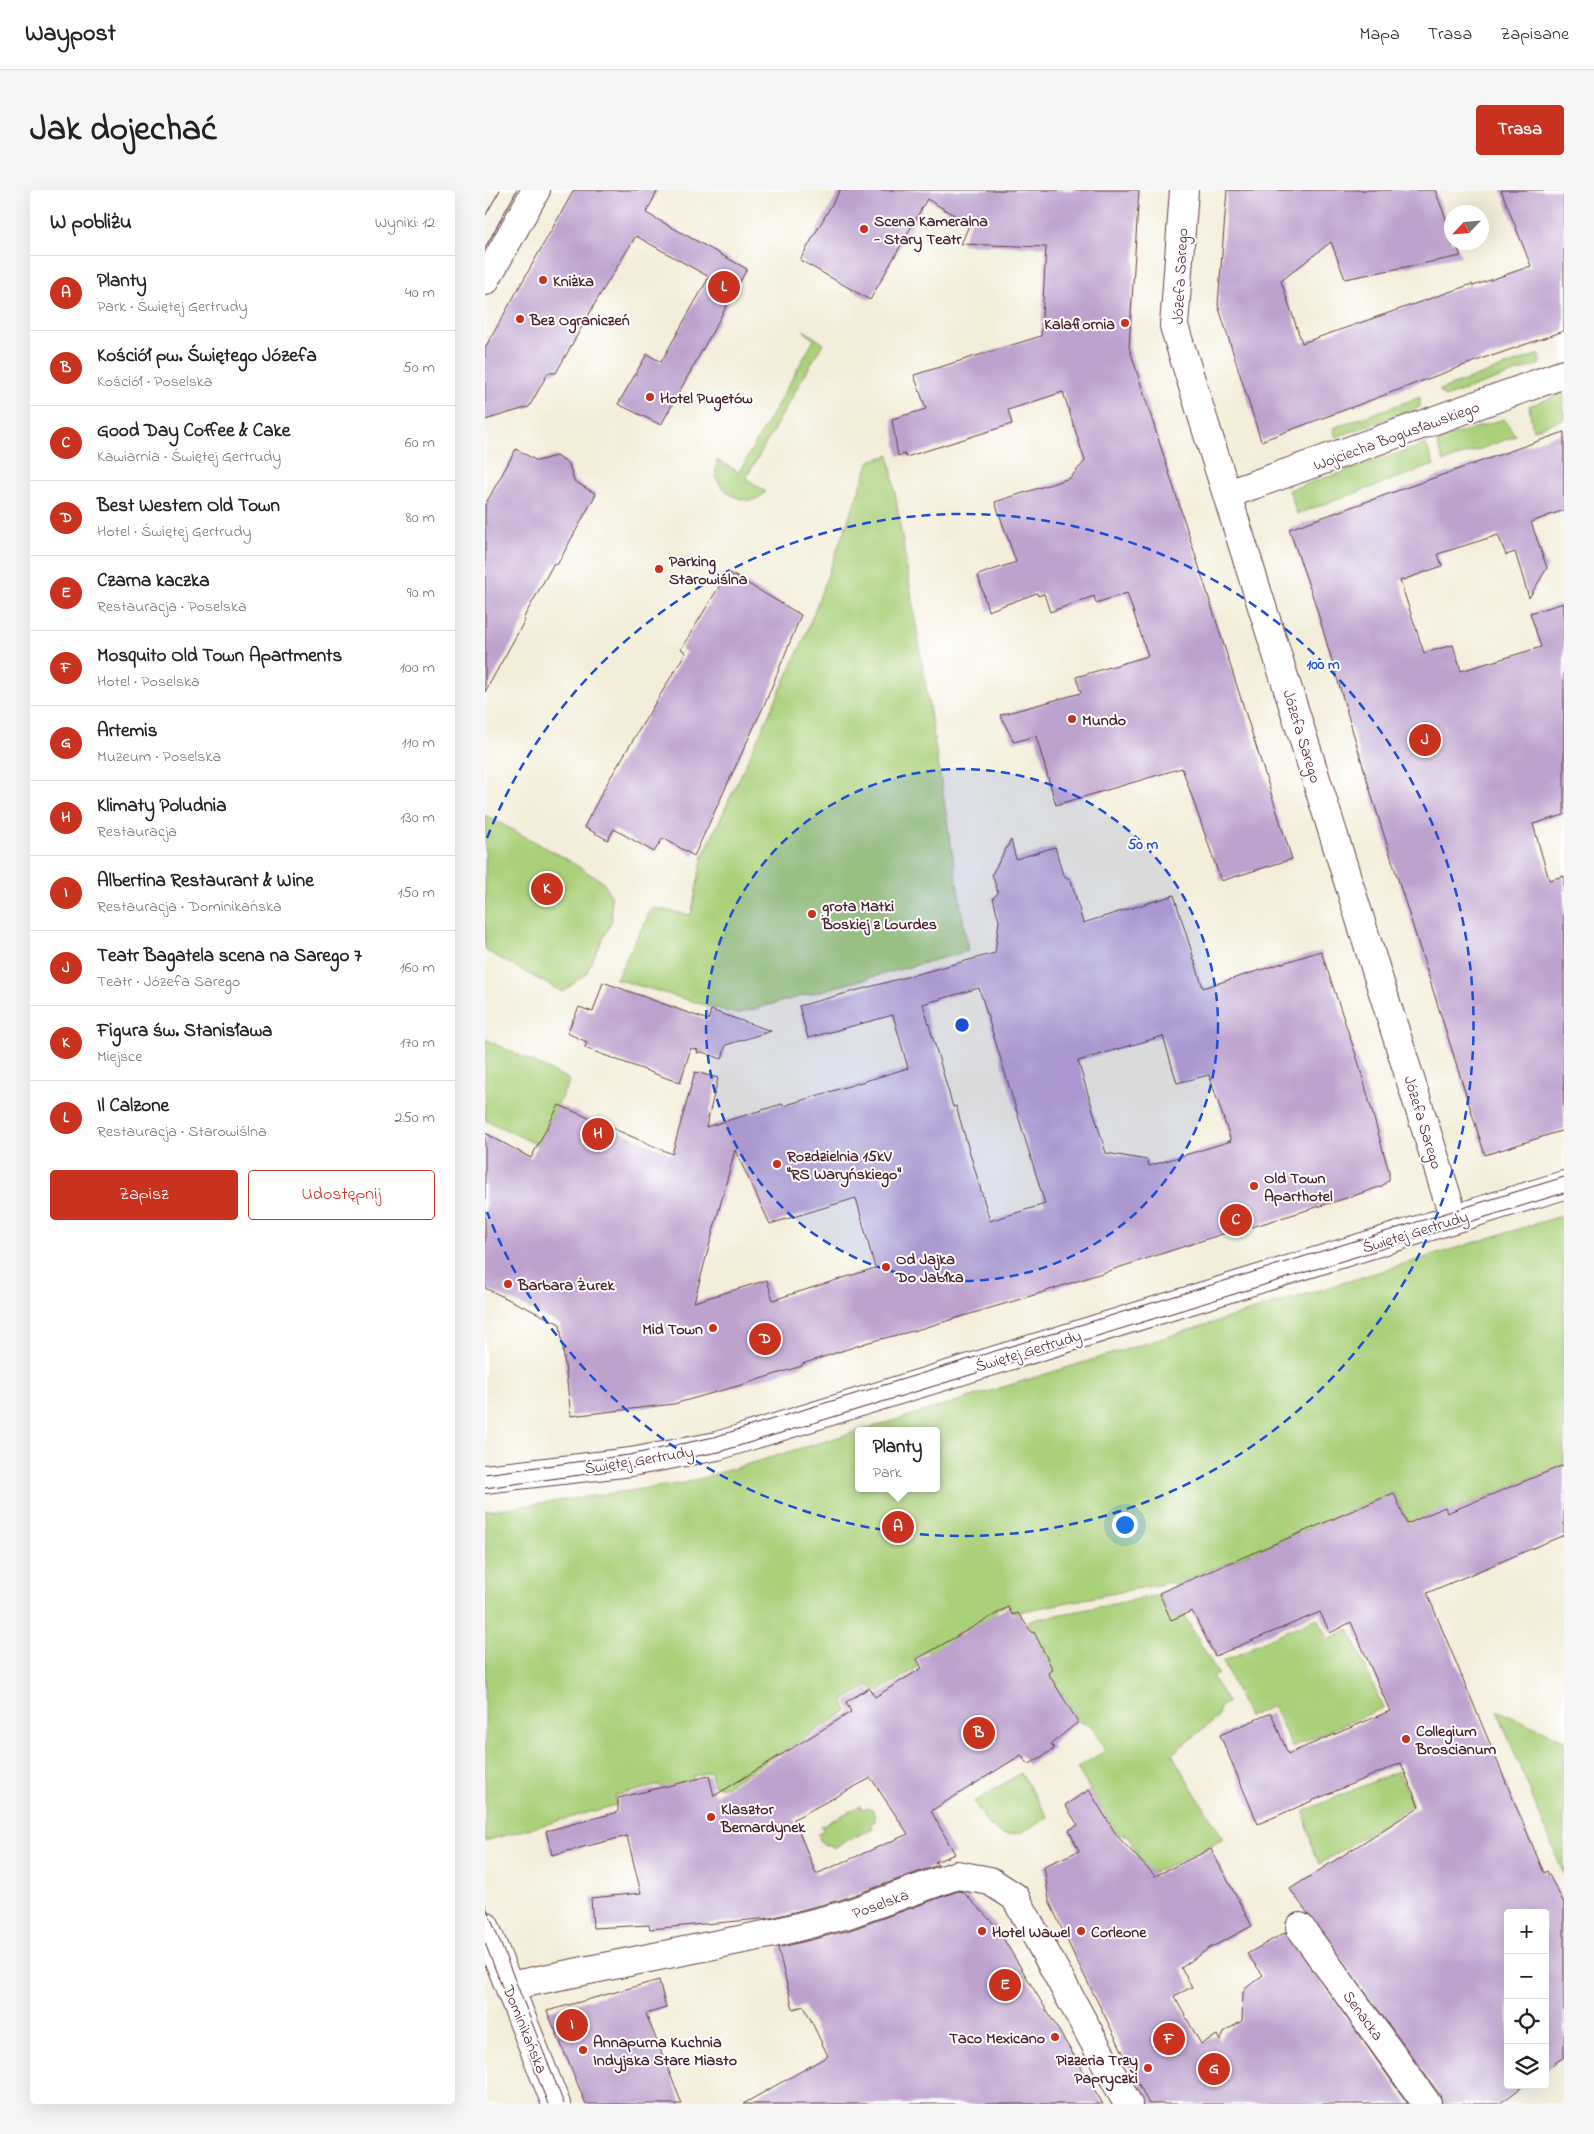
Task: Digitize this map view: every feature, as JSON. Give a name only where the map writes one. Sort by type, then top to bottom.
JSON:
[{"type":"street","points":[[485,281],[537,190]]},
{"type":"street","name":"Józefa Sarego","points":[[1184,190],[1174,326],[1454,1219]]},
{"type":"street","name":"Wojciecha Bogusławskiego","points":[[1228,494],[1564,374]]},
{"type":"street","name":"Świętej Gertrudy","points":[[485,1479],[631,1462],[717,1446],[1564,1185]]},
{"type":"street","name":"Poselska","points":[[509,1986],[774,1933],[827,1920],[957,1875],[990,1881],[1015,1897],[1128,2104]]},
{"type":"street","name":"Dominikańska","points":[[485,1926],[556,2104]]},
{"type":"street","name":"Senacka","points":[[1300,1927],[1427,2104]]},
{"type":"green space","points":[[803,330],[823,343],[746,478],[766,492],[759,498],[751,500],[733,496],[719,484],[716,474],[717,460],[739,472],[814,340]]},
{"type":"green space","points":[[1539,354],[1540,364],[1445,397],[1439,390]]},
{"type":"green space","points":[[1564,393],[1564,419],[1533,430],[1529,406]]},
{"type":"green space","points":[[1420,397],[1420,407],[1336,437],[1333,428]]},
{"type":"green space","points":[[1504,419],[1516,436],[1444,462],[1436,440]]},
{"type":"green space","points":[[1426,444],[1434,465],[1297,514],[1289,490]]},
{"type":"green space","points":[[889,455],[968,951],[736,1014],[616,979],[652,908],[691,915],[703,856],[804,639],[870,461]]},
{"type":"green space","points":[[485,815],[563,857],[603,882],[611,896],[612,920],[586,974],[562,992],[485,950]]},
{"type":"green space","points":[[485,1039],[570,1080],[538,1145],[485,1120]]},
{"type":"green space","points":[[1564,1215],[1564,1464],[1410,1529],[1394,1492],[1174,1586],[1171,1582],[1013,1613],[1008,1604],[995,1610],[1001,1620],[972,1636],[967,1628],[956,1635],[960,1643],[932,1658],[928,1650],[914,1658],[918,1667],[880,1691],[874,1691],[870,1685],[843,1701],[848,1711],[725,1787],[713,1785],[711,1772],[693,1776],[694,1784],[662,1792],[660,1785],[615,1796],[616,1805],[485,1841],[485,1511],[685,1483],[855,1432],[855,1492],[940,1492],[940,1427],[873,1427]]},
{"type":"green space","points":[[1159,1595],[1171,1619],[1184,1615],[1218,1674],[1212,1677],[1228,1702],[1220,1708],[1217,1718],[1172,1754],[1224,1839],[1160,1870],[1145,1874],[1129,1836],[1117,1834],[1077,1768],[1105,1751],[1091,1726],[1080,1722],[1049,1673],[1053,1671],[1027,1621]]},
{"type":"green space","points":[[1317,1618],[1328,1639],[1349,1629],[1383,1708],[1292,1747],[1273,1706],[1248,1717],[1223,1661],[1252,1649],[1252,1646]]},
{"type":"green space","points":[[1497,1710],[1564,1740],[1564,1875]]},
{"type":"green space","points":[[1398,1771],[1413,1805],[1320,1864],[1313,1851],[1304,1811]]},
{"type":"green space","points":[[1021,1773],[1048,1817],[1022,1832],[1015,1834],[1001,1833],[994,1830],[996,1827],[989,1826],[974,1802]]},
{"type":"green space","points":[[860,1806],[862,1809],[867,1808],[874,1811],[875,1821],[871,1825],[873,1828],[833,1848],[831,1845],[825,1845],[820,1841],[819,1834],[824,1830],[821,1826]]},
{"type":"building","points":[[574,190],[658,190],[646,213],[747,269],[661,425],[618,404],[647,354],[661,362],[709,277],[636,236],[598,298],[556,373],[548,373],[529,407],[485,420],[485,348]]},
{"type":"building","points":[[840,190],[1139,190],[1129,347],[1292,859],[1221,881],[1182,768],[1056,805],[1036,736],[1014,742],[1000,715],[1081,693],[1076,677],[1148,656],[1127,593],[1096,603],[1094,596],[1050,612],[1044,594],[1038,596],[1037,593],[988,611],[978,575],[1016,562],[995,502],[1070,478],[1085,461],[1063,392],[1008,410],[1012,424],[906,457],[905,454],[898,456],[892,419],[926,409],[914,375],[1041,336],[1046,247],[961,244],[971,221],[964,221],[927,199],[870,300],[800,260]]},
{"type":"building","points":[[1227,190],[1435,190],[1444,214],[1444,250],[1458,250],[1461,256],[1345,279],[1331,242],[1281,281],[1302,343],[1472,284],[1473,286],[1531,266],[1501,190],[1564,190],[1564,331],[1492,355],[1261,441],[1218,305]]},
{"type":"building","points":[[1564,432],[1564,510],[1531,522],[1547,568],[1529,598],[1515,552],[1506,555],[1498,535],[1438,554],[1442,566],[1400,581],[1424,653],[1453,645],[1461,671],[1541,647],[1530,613],[1564,603],[1564,815],[1533,824],[1549,880],[1564,876],[1564,1130],[1485,1155],[1373,800],[1314,600],[1289,529]]},
{"type":"building","points":[[516,449],[537,461],[556,456],[569,464],[574,481],[596,494],[557,565],[554,563],[485,692],[485,505]]},
{"type":"building","points":[[728,572],[801,615],[766,701],[694,856],[663,838],[654,852],[614,829],[608,840],[584,827],[606,785],[686,652],[681,649]]},
{"type":"building","points":[[1011,840],[1016,859],[1055,847],[1063,875],[1071,880],[1083,923],[1174,895],[1203,988],[1321,951],[1358,1061],[1389,1172],[1389,1180],[1382,1186],[1353,1196],[1242,1230],[1241,1228],[1031,1296],[869,1342],[741,1385],[674,1404],[571,1416],[560,1324],[485,1288],[485,1133],[531,1158],[559,1105],[672,1154],[695,1072],[718,1078],[706,1127],[908,1068],[893,1015],[808,1038],[799,1006],[995,953],[999,921],[993,898],[998,893],[992,874]],"holes":[[[979,988],[1045,1204],[990,1221],[956,1106],[953,1107],[923,1004]],[[1163,1036],[1177,1083],[1209,1075],[1231,1141],[1149,1166],[1147,1160],[1106,1153],[1078,1061]],[[735,1150],[770,1224],[856,1198],[875,1268],[773,1300],[767,1280],[694,1302]]]},
{"type":"building","points":[[603,982],[708,1020],[711,1010],[771,1031],[726,1045],[722,1059],[702,1052],[697,1053],[698,1050],[691,1048],[680,1083],[585,1048],[587,1042],[567,1033],[579,1007],[593,1012]]},
{"type":"building","name":"Collegium Broscianum","points":[[1564,1465],[1564,1535],[1427,1593],[1544,1873],[1547,1871],[1564,1903],[1564,2057],[1549,2067],[1549,1909],[1504,1909],[1504,2089],[1520,2089],[1499,2104],[1442,2104],[1440,2095],[1290,1889],[1419,1807],[1401,1763],[1258,1824],[1220,1735],[1271,1713],[1288,1754],[1390,1711],[1351,1622],[1330,1633],[1320,1612],[1215,1656],[1192,1611],[1171,1620],[1159,1593],[1394,1493],[1407,1524],[1445,1507],[1447,1513]]},
{"type":"building","points":[[1008,1607],[1012,1615],[1018,1613],[1032,1633],[1034,1632],[1053,1670],[1048,1673],[1078,1722],[1051,1744],[1054,1749],[1028,1765],[1021,1755],[931,1811],[955,1854],[935,1862],[938,1865],[840,1900],[771,1918],[650,1929],[649,1925],[593,1928],[591,1898],[641,1893],[627,1836],[552,1855],[546,1831],[618,1812],[618,1798],[709,1776],[714,1796],[851,1712],[846,1702],[869,1688],[875,1697],[922,1668],[917,1659]],"holes":[[[871,1778],[908,1834],[816,1874],[794,1819]]]},
{"type":"building","points":[[1089,1790],[1117,1836],[1155,1876],[1211,1849],[1252,1926],[1208,1949],[1181,1968],[1192,1987],[1174,1996],[1201,2044],[1217,2035],[1220,2041],[1225,2031],[1242,2021],[1243,1993],[1246,1988],[1263,1975],[1247,1954],[1286,1932],[1408,2104],[1149,2104],[1049,1901],[1044,1866],[1079,1851],[1069,1830],[1078,1825],[1065,1805]]},
{"type":"building","points":[[958,1891],[963,1892],[995,1925],[1103,2104],[743,2104],[828,2056],[804,2006],[793,2009],[778,1948],[850,1930]]},
{"type":"building","points":[[659,1980],[666,2008],[646,2014],[682,2104],[586,2104],[547,2011]]},
{"type":"tram line","points":[[485,216],[500,190]]},
{"type":"tram line","points":[[485,248],[517,190]]},
{"type":"tram line","points":[[485,1474],[629,1455],[714,1437],[1564,1177]]},
{"type":"tram line","points":[[485,1488],[631,1468],[719,1452],[1564,1193]]},
{"type":"tram line","points":[[485,1904],[564,2104]]},
{"type":"tram line","points":[[485,1943],[548,2104]]},
{"type":"place","name":"Scena Kameralna - Stary Teatr","points":[[864,229]]},
{"type":"place","name":"Kniżka","points":[[543,280]]},
{"type":"place","name":"Il Calzone","points":[[724,287]]},
{"type":"place","name":"Bez Ograniczeń","points":[[520,319]]},
{"type":"place","name":"Kalafiornia","points":[[1125,323]]},
{"type":"place","name":"Hotel Pugetów","points":[[650,397]]},
{"type":"place","name":"Parking Starowiślna","points":[[659,569]]},
{"type":"place","name":"Mundo","points":[[1072,719]]},
{"type":"place","name":"Teatr Bagatela scena na Sarego 7","points":[[1425,740]]},
{"type":"place","name":"Figura św. Stanisława","points":[[547,889]]},
{"type":"place","name":"grota Matki Boskiej z Lourdes","points":[[812,914]]},
{"type":"place","name":"Klimaty Poludnia","points":[[598,1134]]},
{"type":"place","name":"Rozdzielnia 15kV \"RS Waryńskiego\"","points":[[777,1164]]},
{"type":"place","name":"Old Town Aparthotel","points":[[1254,1186]]},
{"type":"place","name":"Good Day Coffee & Cake","points":[[1236,1220]]},
{"type":"place","name":"Od Jajka Do Jabłka","points":[[886,1267]]},
{"type":"place","name":"Barbara Żurek","points":[[508,1284]]},
{"type":"place","name":"Mid Town","points":[[713,1328]]},
{"type":"place","name":"Best Western Old Town","points":[[765,1339]]},
{"type":"place","name":"Planty","points":[[898,1527]]},
{"type":"place","name":"Kościół pw. Świętego Józefa","points":[[979,1733]]},
{"type":"place","name":"Collegium Broscianum","points":[[1406,1739]]},
{"type":"place","name":"Klasztor Bernardynek","points":[[711,1817]]},
{"type":"place","name":"Hotel Wawel","points":[[982,1931]]},
{"type":"place","name":"Corleone","points":[[1081,1931]]},
{"type":"place","name":"Czarna kaczka","points":[[1005,1985]]},
{"type":"place","name":"Albertina Restaurant & Wine","points":[[572,2025]]},
{"type":"place","name":"Taco Mexicano","points":[[1055,2037]]},
{"type":"place","name":"Mosquito Old Town Apartments","points":[[1169,2039]]},
{"type":"place","name":"Annapurna Kuchnia Indyjska Stare Miasto","points":[[583,2050]]},
{"type":"place","name":"Pizzeria Trzy Papryczki","points":[[1148,2068]]},
{"type":"place","name":"Artemis","points":[[1214,2069]]}]
